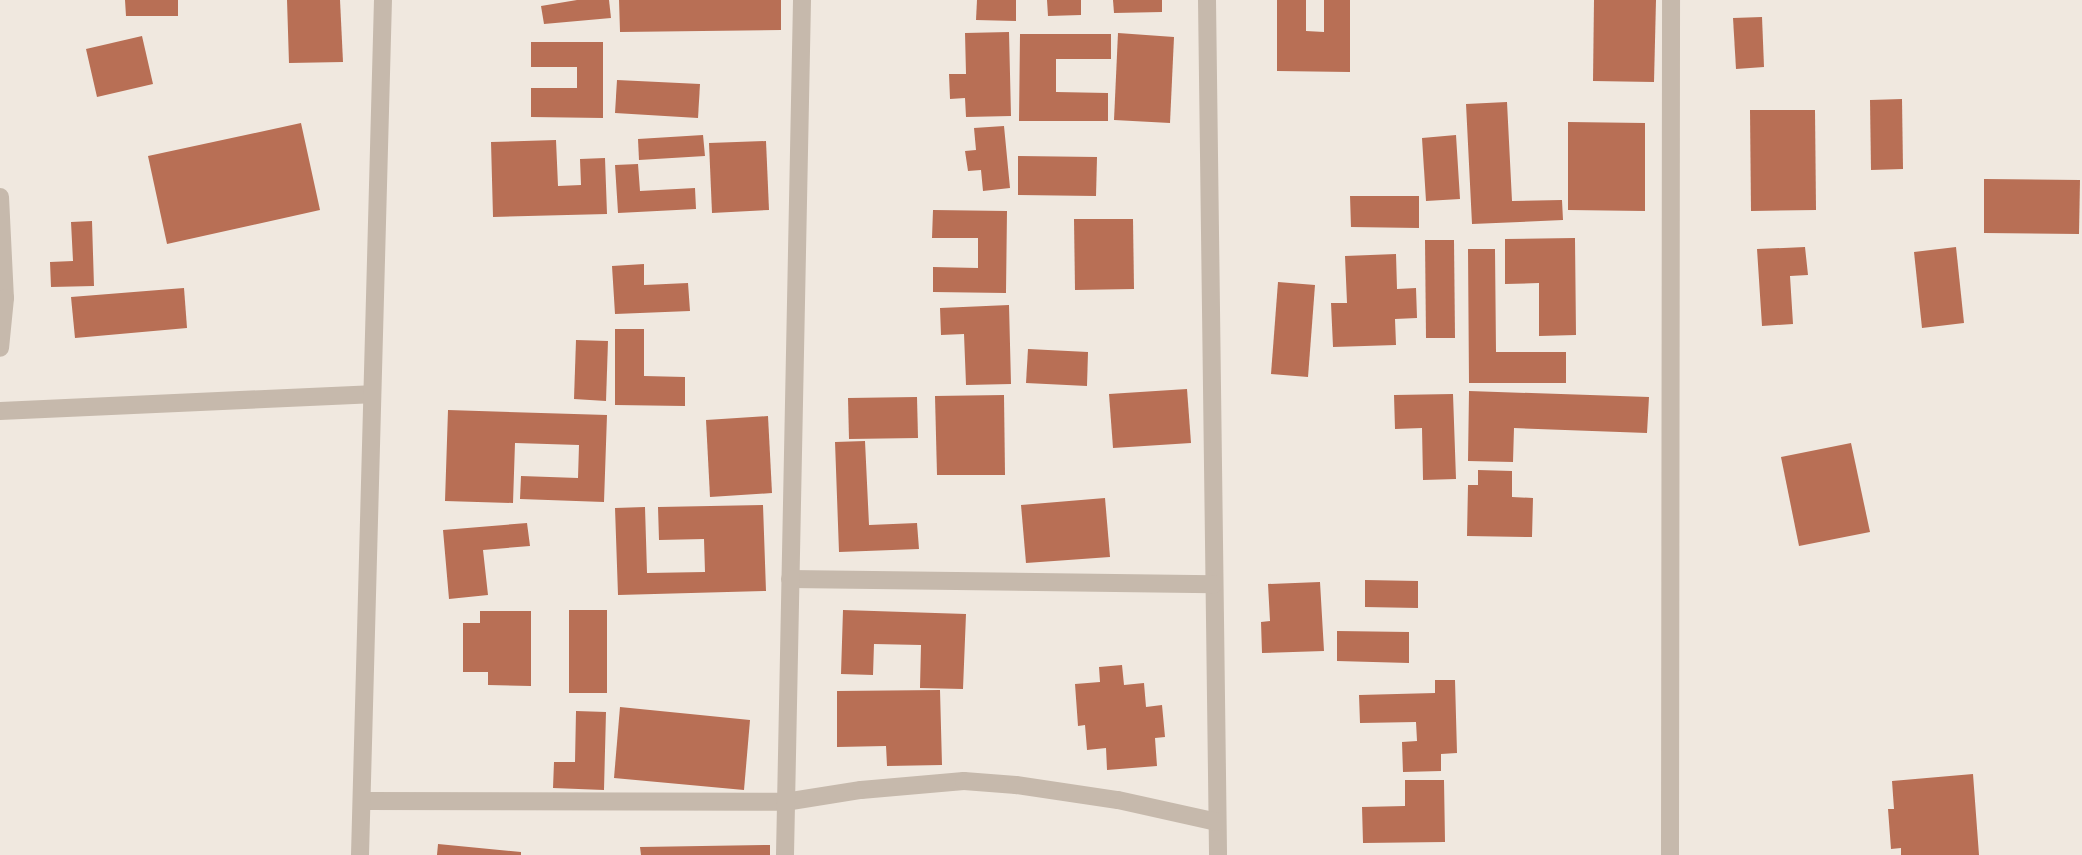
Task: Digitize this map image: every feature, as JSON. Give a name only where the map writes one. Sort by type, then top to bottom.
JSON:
[{"type":"street","points":[[360,855],[383,0]]},
{"type":"street","points":[[785,855],[802,0]]},
{"type":"street","points":[[1208,0],[1218,855]]},
{"type":"street","points":[[1670,855],[1671,0]]},
{"type":"street","points":[[0,197],[5,298],[0,348]]},
{"type":"street","points":[[0,411],[371,394]]},
{"type":"street","points":[[790,579],[1214,584]]},
{"type":"street","points":[[363,801],[785,802],[861,790],[964,781],[1016,785],[1118,800],[1217,822]]},
{"type":"building","points":[[125,0],[178,0],[178,16],[126,16]]},
{"type":"building","points":[[287,0],[340,0],[343,62],[289,63]]},
{"type":"building","points":[[577,0],[609,0],[611,18],[544,24],[541,6]]},
{"type":"building","points":[[619,0],[781,0],[781,30],[620,32]]},
{"type":"building","points":[[977,0],[1016,0],[1016,21],[976,20]]},
{"type":"building","points":[[1047,0],[1081,0],[1081,15],[1048,16]]},
{"type":"building","points":[[1113,0],[1162,0],[1162,12],[1114,13]]},
{"type":"building","points":[[1277,0],[1306,0],[1306,31],[1324,32],[1324,0],[1350,0],[1350,72],[1277,71]]},
{"type":"building","points":[[1594,0],[1656,0],[1654,82],[1593,81]]},
{"type":"building","points":[[1762,17],[1764,67],[1736,69],[1733,18]]},
{"type":"building","points":[[1009,32],[1011,116],[966,117],[965,98],[950,99],[949,74],[966,74],[965,33]]},
{"type":"building","points":[[1118,33],[1174,37],[1170,123],[1114,120]]},
{"type":"building","points":[[1020,34],[1111,34],[1111,59],[1056,59],[1056,92],[1108,93],[1108,121],[1019,121]]},
{"type":"building","points":[[142,36],[153,84],[97,97],[86,49]]},
{"type":"building","points":[[531,42],[603,42],[603,118],[531,117],[531,88],[577,88],[577,67],[531,67]]},
{"type":"building","points":[[617,80],[700,84],[698,118],[615,113]]},
{"type":"building","points":[[1902,99],[1903,169],[1871,170],[1870,100]]},
{"type":"building","points":[[1507,102],[1512,201],[1562,200],[1563,220],[1472,224],[1466,104]]},
{"type":"building","points":[[1750,110],[1815,110],[1816,210],[1751,211]]},
{"type":"building","points":[[1568,122],[1645,123],[1645,211],[1568,210]]},
{"type":"building","points":[[301,123],[320,210],[167,244],[148,156]]},
{"type":"building","points":[[1004,126],[1010,188],[983,191],[981,170],[968,171],[965,151],[976,150],[974,128]]},
{"type":"building","points":[[703,135],[705,156],[639,160],[638,139]]},
{"type":"building","points":[[1456,135],[1460,199],[1426,201],[1422,138]]},
{"type":"building","points":[[556,140],[558,186],[581,185],[580,159],[605,158],[607,214],[493,217],[491,142]]},
{"type":"building","points":[[766,141],[769,210],[712,213],[709,143]]},
{"type":"building","points":[[1018,156],[1097,157],[1096,196],[1018,195]]},
{"type":"building","points":[[638,164],[640,191],[695,188],[696,209],[618,213],[615,165]]},
{"type":"building","points":[[1984,179],[2080,180],[2079,234],[1984,233]]},
{"type":"building","points":[[1350,196],[1419,196],[1419,228],[1351,227]]},
{"type":"building","points":[[933,210],[1007,211],[1006,293],[933,292],[933,267],[978,268],[978,238],[932,238]]},
{"type":"building","points":[[1074,219],[1133,219],[1134,289],[1075,290]]},
{"type":"building","points":[[92,221],[94,286],[51,287],[50,262],[73,261],[71,222]]},
{"type":"building","points":[[1575,238],[1576,335],[1539,336],[1539,283],[1505,284],[1505,239]]},
{"type":"building","points":[[1425,240],[1454,240],[1455,338],[1426,338]]},
{"type":"building","points":[[1805,247],[1808,275],[1790,276],[1793,324],[1762,326],[1757,249]]},
{"type":"building","points":[[1956,247],[1964,323],[1922,328],[1914,252]]},
{"type":"building","points":[[1468,249],[1495,249],[1496,352],[1566,352],[1566,383],[1469,383]]},
{"type":"building","points":[[1396,254],[1397,289],[1416,288],[1417,318],[1395,319],[1396,345],[1333,347],[1331,303],[1347,303],[1345,256]]},
{"type":"building","points":[[644,264],[644,285],[688,283],[690,311],[615,314],[612,266]]},
{"type":"building","points":[[1278,282],[1315,285],[1308,377],[1271,374]]},
{"type":"building","points":[[184,288],[187,328],[75,338],[71,297]]},
{"type":"building","points":[[1009,305],[1011,384],[966,385],[964,334],[941,335],[940,308]]},
{"type":"building","points":[[615,329],[644,329],[644,376],[685,377],[685,406],[615,405]]},
{"type":"building","points":[[576,340],[608,341],[606,401],[574,399]]},
{"type":"building","points":[[1028,349],[1088,352],[1087,386],[1026,383]]},
{"type":"building","points":[[1187,389],[1191,443],[1113,448],[1109,394]]},
{"type":"building","points":[[1469,391],[1649,397],[1647,433],[1514,428],[1513,462],[1468,461]]},
{"type":"building","points":[[1453,394],[1456,479],[1423,480],[1422,428],[1395,429],[1394,395]]},
{"type":"building","points":[[1004,395],[1005,475],[937,475],[935,396]]},
{"type":"building","points":[[917,397],[918,438],[849,439],[848,398]]},
{"type":"building","points":[[448,410],[607,415],[604,502],[520,499],[521,476],[578,478],[579,445],[515,443],[513,503],[445,501]]},
{"type":"building","points":[[768,416],[772,493],[710,497],[706,420]]},
{"type":"building","points":[[865,441],[869,525],[917,523],[919,549],[839,552],[835,442]]},
{"type":"building","points":[[1851,443],[1870,532],[1799,546],[1781,457]]},
{"type":"building","points":[[1478,470],[1512,471],[1512,497],[1533,498],[1532,537],[1467,536],[1468,485],[1478,485]]},
{"type":"building","points":[[1105,498],[1110,557],[1026,563],[1021,505]]},
{"type":"building","points":[[763,505],[766,591],[618,595],[615,508],[645,507],[647,573],[705,572],[704,539],[659,540],[658,507]]},
{"type":"building","points":[[527,523],[530,546],[483,550],[488,595],[449,599],[443,530]]},
{"type":"building","points":[[1365,580],[1418,581],[1418,608],[1365,607]]},
{"type":"building","points":[[1320,582],[1324,651],[1262,653],[1261,622],[1270,621],[1268,584]]},
{"type":"building","points":[[569,610],[607,610],[607,693],[569,693]]},
{"type":"building","points":[[843,610],[966,614],[963,689],[920,688],[921,645],[874,644],[873,675],[841,674]]},
{"type":"building","points":[[480,611],[531,611],[531,686],[488,685],[488,672],[463,672],[463,623],[480,623]]},
{"type":"building","points":[[1337,631],[1409,632],[1409,663],[1337,661]]},
{"type":"building","points":[[1122,665],[1124,685],[1144,683],[1146,707],[1162,705],[1165,737],[1155,738],[1157,766],[1107,770],[1106,748],[1087,750],[1085,725],[1078,726],[1075,684],[1100,682],[1099,667]]},
{"type":"building","points":[[1435,680],[1455,680],[1457,753],[1441,754],[1441,771],[1403,772],[1402,742],[1417,741],[1416,722],[1360,723],[1359,695],[1435,693]]},
{"type":"building","points":[[940,690],[942,765],[887,766],[886,746],[837,747],[837,691]]},
{"type":"building","points":[[620,707],[750,720],[744,790],[614,778]]},
{"type":"building","points":[[576,711],[606,712],[604,790],[553,788],[554,762],[575,762]]},
{"type":"building","points":[[1973,774],[1979,855],[1901,855],[1901,848],[1891,849],[1888,809],[1894,809],[1892,781]]},
{"type":"building","points":[[1405,780],[1444,780],[1445,842],[1363,843],[1362,807],[1405,806]]},
{"type":"building","points":[[438,844],[521,852],[521,855],[437,855]]},
{"type":"building","points":[[770,845],[770,855],[641,855],[640,847]]}]
